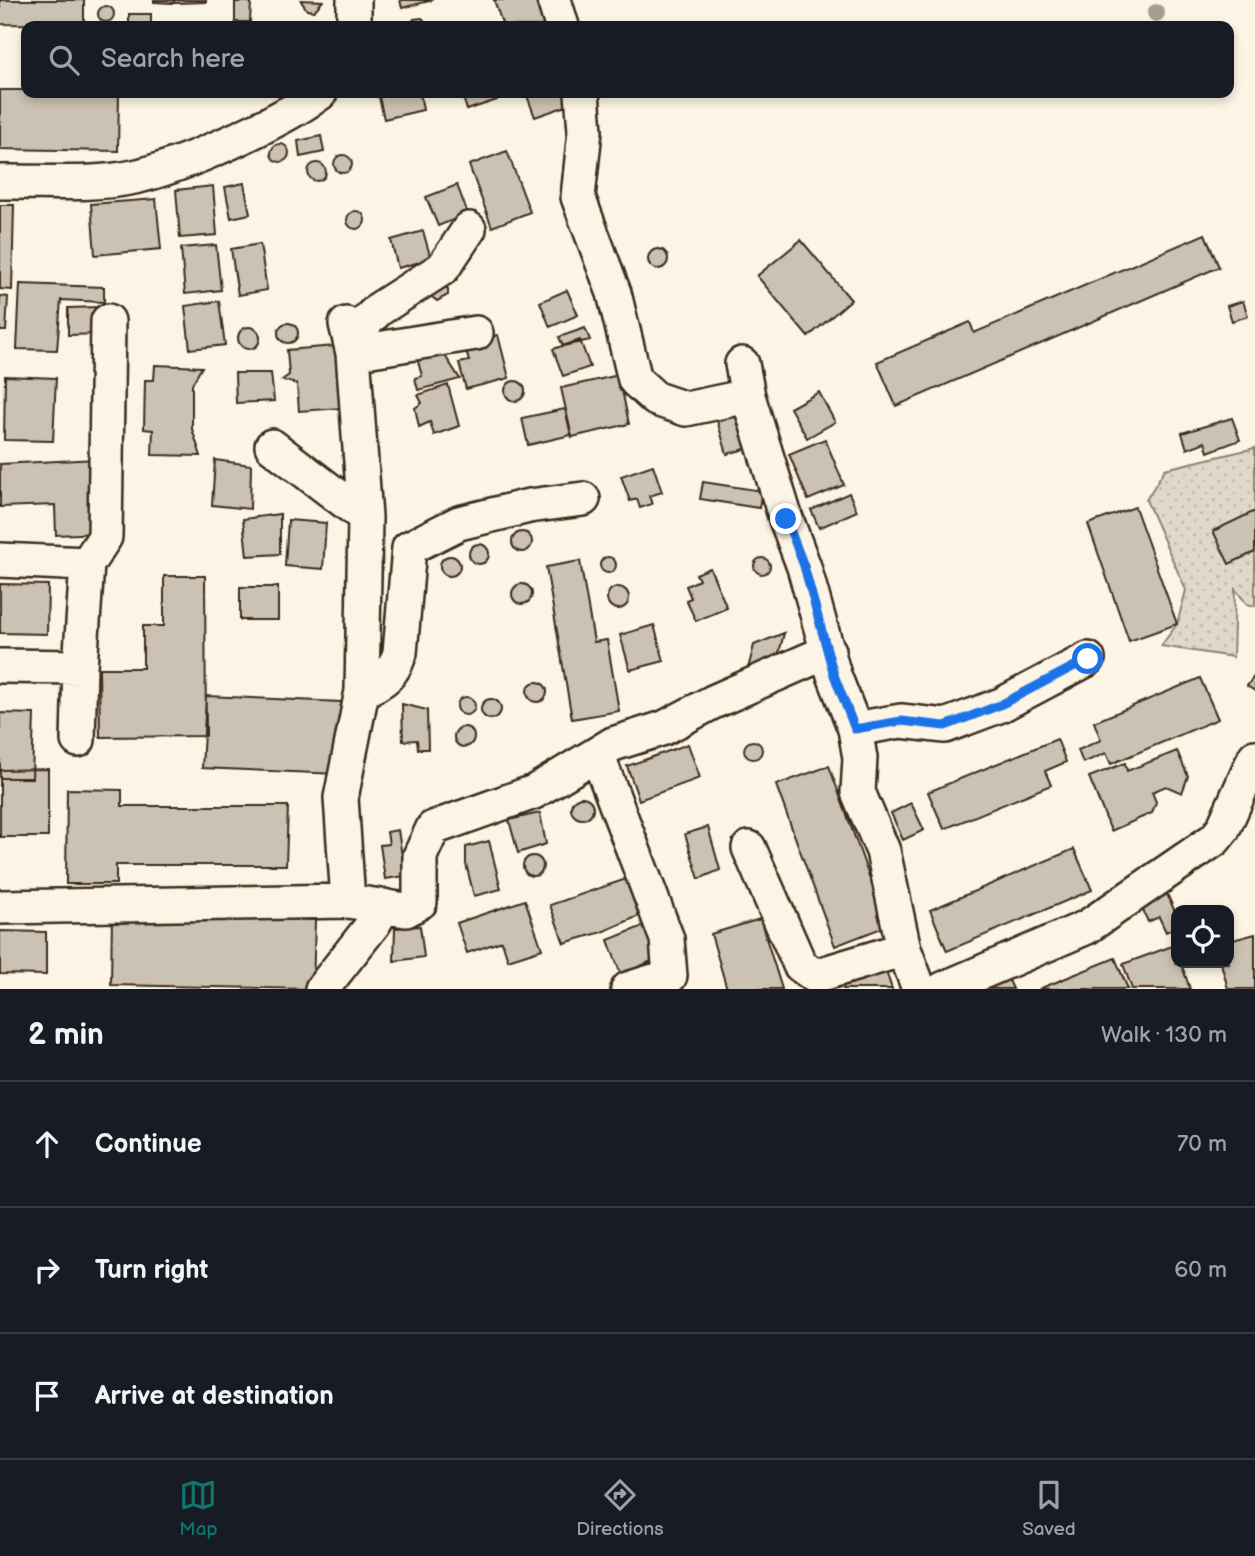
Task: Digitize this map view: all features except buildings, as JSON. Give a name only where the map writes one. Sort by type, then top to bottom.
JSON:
[{"type":"street","points":[[354,0],[354,21]]},
{"type":"street","points":[[554,0],[560,21]]},
{"type":"street","points":[[0,182],[132,177],[170,167],[280,117],[312,98]]},
{"type":"street","points":[[582,98],[585,131],[578,198],[614,293],[635,380],[656,399],[686,409],[748,396]]},
{"type":"street","points":[[348,901],[341,798],[362,691],[365,517],[350,338],[379,309],[443,268],[469,229]]},
{"type":"street","points":[[78,740],[87,564],[105,537],[108,321]]},
{"type":"street","points":[[350,338],[476,333]]},
{"type":"street","points":[[743,364],[748,396],[829,650],[834,675],[855,729],[860,758],[858,792],[883,851],[904,948],[919,989]]},
{"type":"street","points":[[272,446],[365,517]]},
{"type":"street","points":[[362,691],[386,681],[395,668],[400,653],[410,548],[459,523],[529,506],[583,499]]},
{"type":"street","points":[[0,560],[87,564]]},
{"type":"street","points":[[0,907],[348,901],[406,910],[420,902],[420,856],[433,828],[534,792],[613,744],[664,728],[713,702],[829,650]]},
{"type":"street","points":[[855,729],[901,721],[945,726],[1000,705],[1088,659]]},
{"type":"street","points":[[0,666],[80,667]]},
{"type":"street","points":[[597,754],[667,939],[670,976],[628,989]]},
{"type":"street","points":[[943,989],[1087,927],[1215,839],[1223,829],[1255,757]]},
{"type":"street","points":[[749,848],[800,965],[815,976],[904,948]]},
{"type":"street","points":[[322,989],[374,923],[384,906]]},
{"type":"shaded area","points":[[1255,448],[1255,606],[1247,604],[1235,589],[1233,657],[1161,646],[1177,624],[1186,590],[1146,500],[1165,469]]},
{"type":"route","points":[[786,519],[804,566],[834,675],[855,729],[901,721],[945,726],[1000,705],[1088,659]]}]
